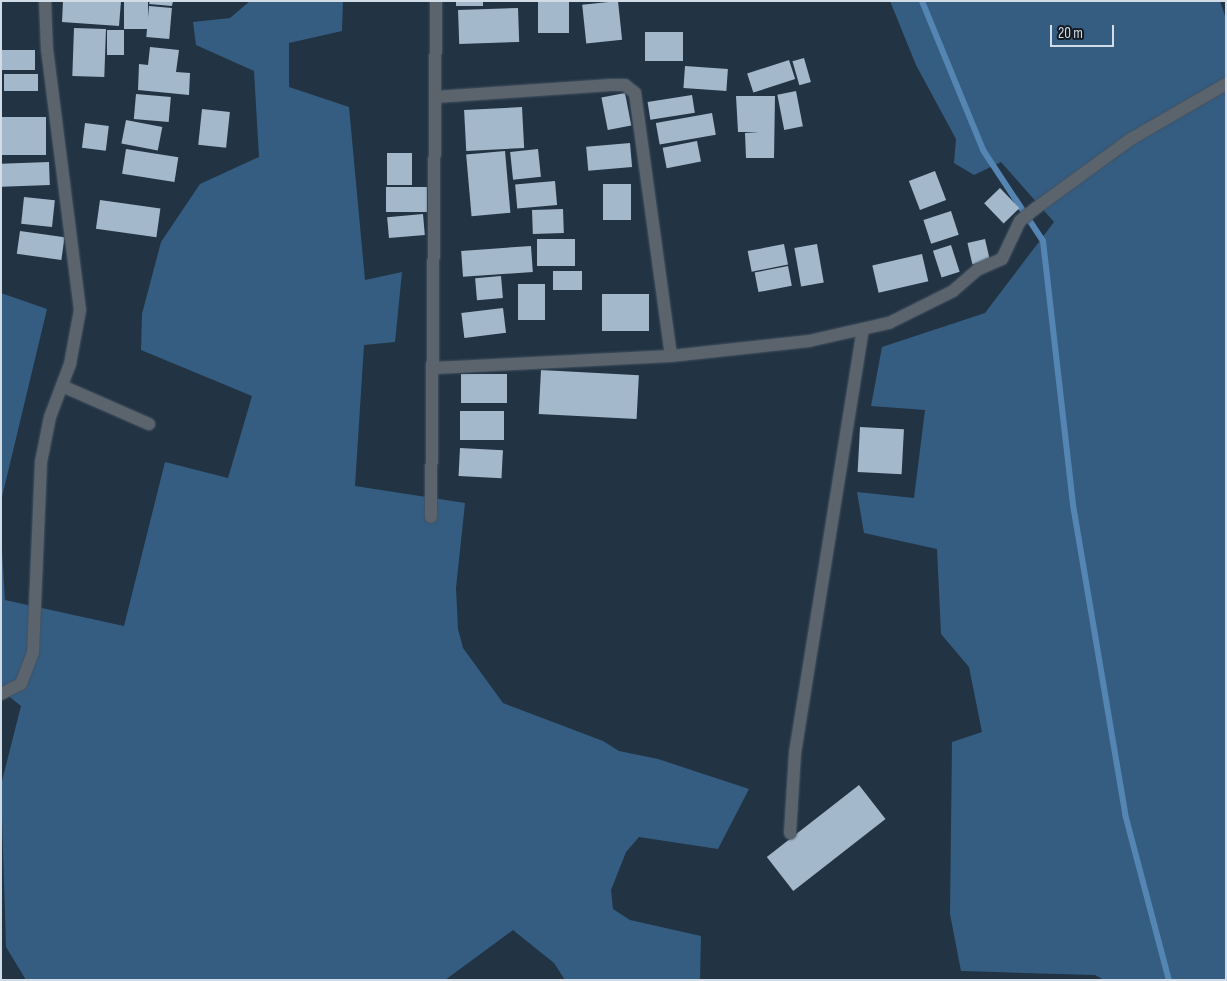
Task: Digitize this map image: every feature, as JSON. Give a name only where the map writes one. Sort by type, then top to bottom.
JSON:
[{"type":"street","points":[[1,694],[21,684],[33,653],[41,462],[77,336],[80,284],[57,135],[45,1]]},
{"type":"street","points":[[431,517],[435,368],[436,1]]},
{"type":"street","points":[[435,368],[671,356],[809,341],[889,323],[953,291],[977,270],[1002,259],[1020,221],[1036,208],[1131,139],[1226,84]]},
{"type":"street","points":[[435,97],[611,85],[625,85],[635,93],[671,356]]},
{"type":"street","points":[[790,833],[795,753],[863,329]]},
{"type":"street","points":[[62,386],[149,424]]},
{"type":"shaded area","points":[[250,1],[343,1],[342,31],[289,43],[289,87],[349,107],[365,280],[402,272],[395,342],[364,345],[355,486],[465,503],[456,588],[458,629],[463,648],[503,703],[603,741],[619,751],[658,759],[749,789],[718,849],[639,837],[626,852],[611,890],[613,909],[630,920],[701,936],[700,980],[565,980],[554,963],[513,930],[445,980],[26,980],[6,947],[1,785],[21,706],[1,690],[1,534],[5,600],[124,626],[165,462],[228,478],[252,396],[141,350],[142,314],[161,242],[200,184],[259,157],[254,71],[196,45],[193,22],[230,18]]},
{"type":"shaded area","points":[[890,1],[1220,1],[1226,19],[1226,980],[1104,980],[1095,975],[961,971],[950,914],[952,742],[982,732],[969,667],[941,634],[937,549],[864,533],[857,492],[914,498],[925,410],[871,406],[882,347],[985,313],[1054,222],[1001,162],[974,175],[954,163],[956,139],[916,65]]},
{"type":"shaded area","points":[[1,293],[47,309],[1,501]]},
{"type":"building","points":[[63,1],[121,1],[119,26],[62,22]]},
{"type":"building","points":[[124,1],[148,1],[148,29],[124,29]]},
{"type":"building","points":[[150,1],[173,1],[172,6],[149,4]]},
{"type":"building","points":[[456,1],[483,1],[483,6],[456,6]]},
{"type":"building","points":[[538,1],[569,1],[569,33],[538,33]]},
{"type":"building","points":[[618,1],[622,40],[586,44],[582,5]]},
{"type":"building","points":[[149,6],[172,8],[169,39],[146,37]]},
{"type":"building","points":[[518,8],[519,42],[459,44],[458,10]]},
{"type":"building","points":[[74,28],[106,29],[104,77],[72,76]]},
{"type":"building","points":[[107,30],[124,30],[124,55],[107,55]]},
{"type":"building","points":[[645,32],[683,32],[683,61],[645,61]]},
{"type":"building","points":[[150,47],[179,50],[176,72],[190,73],[189,95],[138,90],[139,64],[148,65]]},
{"type":"building","points":[[1,50],[35,50],[35,70],[1,70]]},
{"type":"building","points":[[804,58],[811,82],[799,85],[792,61]]},
{"type":"building","points":[[789,60],[795,79],[753,93],[747,74]]},
{"type":"building","points":[[685,66],[728,69],[726,91],[683,88]]},
{"type":"building","points":[[4,74],[38,74],[38,91],[4,91]]},
{"type":"building","points":[[796,91],[803,126],[784,130],[777,95]]},
{"type":"building","points":[[625,93],[631,125],[608,130],[601,98]]},
{"type":"building","points":[[136,94],[171,97],[169,122],[134,119]]},
{"type":"building","points":[[692,95],[695,113],[650,120],[648,102]]},
{"type":"building","points":[[736,96],[775,96],[774,158],[746,158],[745,133],[759,132],[738,132]]},
{"type":"building","points":[[522,107],[524,148],[466,151],[464,110]]},
{"type":"building","points":[[202,109],[230,112],[226,148],[198,145]]},
{"type":"building","points":[[712,113],[716,135],[660,145],[656,123]]},
{"type":"building","points":[[1,117],[46,117],[46,155],[1,155]]},
{"type":"building","points":[[126,120],[162,127],[158,151],[121,144]]},
{"type":"building","points":[[85,123],[109,126],[106,151],[82,148]]},
{"type":"building","points":[[697,141],[701,162],[667,168],[663,148]]},
{"type":"building","points":[[630,143],[632,167],[588,171],[586,147]]},
{"type":"building","points":[[126,149],[178,157],[174,182],[122,174]]},
{"type":"building","points":[[538,149],[541,177],[513,180],[510,152]]},
{"type":"building","points":[[505,151],[510,213],[472,216],[466,154]]},
{"type":"building","points":[[387,153],[412,153],[412,185],[387,185]]},
{"type":"building","points":[[49,162],[50,185],[2,187],[1,164]]},
{"type":"building","points":[[935,171],[946,200],[920,210],[909,181]]},
{"type":"building","points":[[555,181],[557,205],[517,208],[515,184]]},
{"type":"building","points":[[603,184],[631,184],[631,220],[603,220]]},
{"type":"building","points":[[386,187],[427,187],[427,212],[386,212]]},
{"type":"building","points":[[1000,188],[1019,208],[1004,223],[984,203]]},
{"type":"building","points":[[24,197],[55,200],[52,227],[21,224]]},
{"type":"building","points":[[100,200],[160,208],[156,237],[96,229]]},
{"type":"building","points":[[563,209],[564,233],[533,234],[532,210]]},
{"type":"building","points":[[951,211],[959,235],[931,244],[923,220]]},
{"type":"building","points":[[423,214],[425,235],[389,238],[387,217]]},
{"type":"building","points":[[20,231],[65,237],[61,260],[17,254]]},
{"type":"building","points":[[537,239],[575,239],[575,266],[537,266]]},
{"type":"building","points":[[985,239],[990,260],[972,264],[967,243]]},
{"type":"building","points":[[784,244],[788,265],[752,272],[748,251]]},
{"type":"building","points":[[817,244],[824,282],[801,286],[794,248]]},
{"type":"building","points":[[951,245],[960,272],[942,278],[933,251]]},
{"type":"building","points":[[531,246],[533,272],[463,277],[461,251]]},
{"type":"building","points":[[922,254],[928,281],[879,293],[872,265]]},
{"type":"building","points":[[788,266],[792,286],[758,292],[755,272]]},
{"type":"building","points":[[553,271],[582,271],[582,290],[553,290]]},
{"type":"building","points":[[501,276],[503,298],[477,300],[475,278]]},
{"type":"building","points":[[518,284],[545,284],[545,320],[518,320]]},
{"type":"building","points":[[602,294],[649,294],[649,331],[602,331]]},
{"type":"building","points":[[503,308],[506,333],[464,338],[461,313]]},
{"type":"building","points":[[541,370],[639,375],[637,419],[539,414]]},
{"type":"building","points":[[461,374],[507,374],[507,403],[461,403]]},
{"type":"building","points":[[460,411],[504,411],[504,440],[460,440]]},
{"type":"building","points":[[860,427],[904,429],[902,474],[858,472]]},
{"type":"building","points":[[460,448],[503,450],[501,478],[459,476]]},
{"type":"building","points":[[859,785],[885,819],[793,891],[767,857]]},
{"type":"waterway","points":[[922,1],[983,150],[1043,241],[1073,505],[1125,814],[1169,980]]}]
